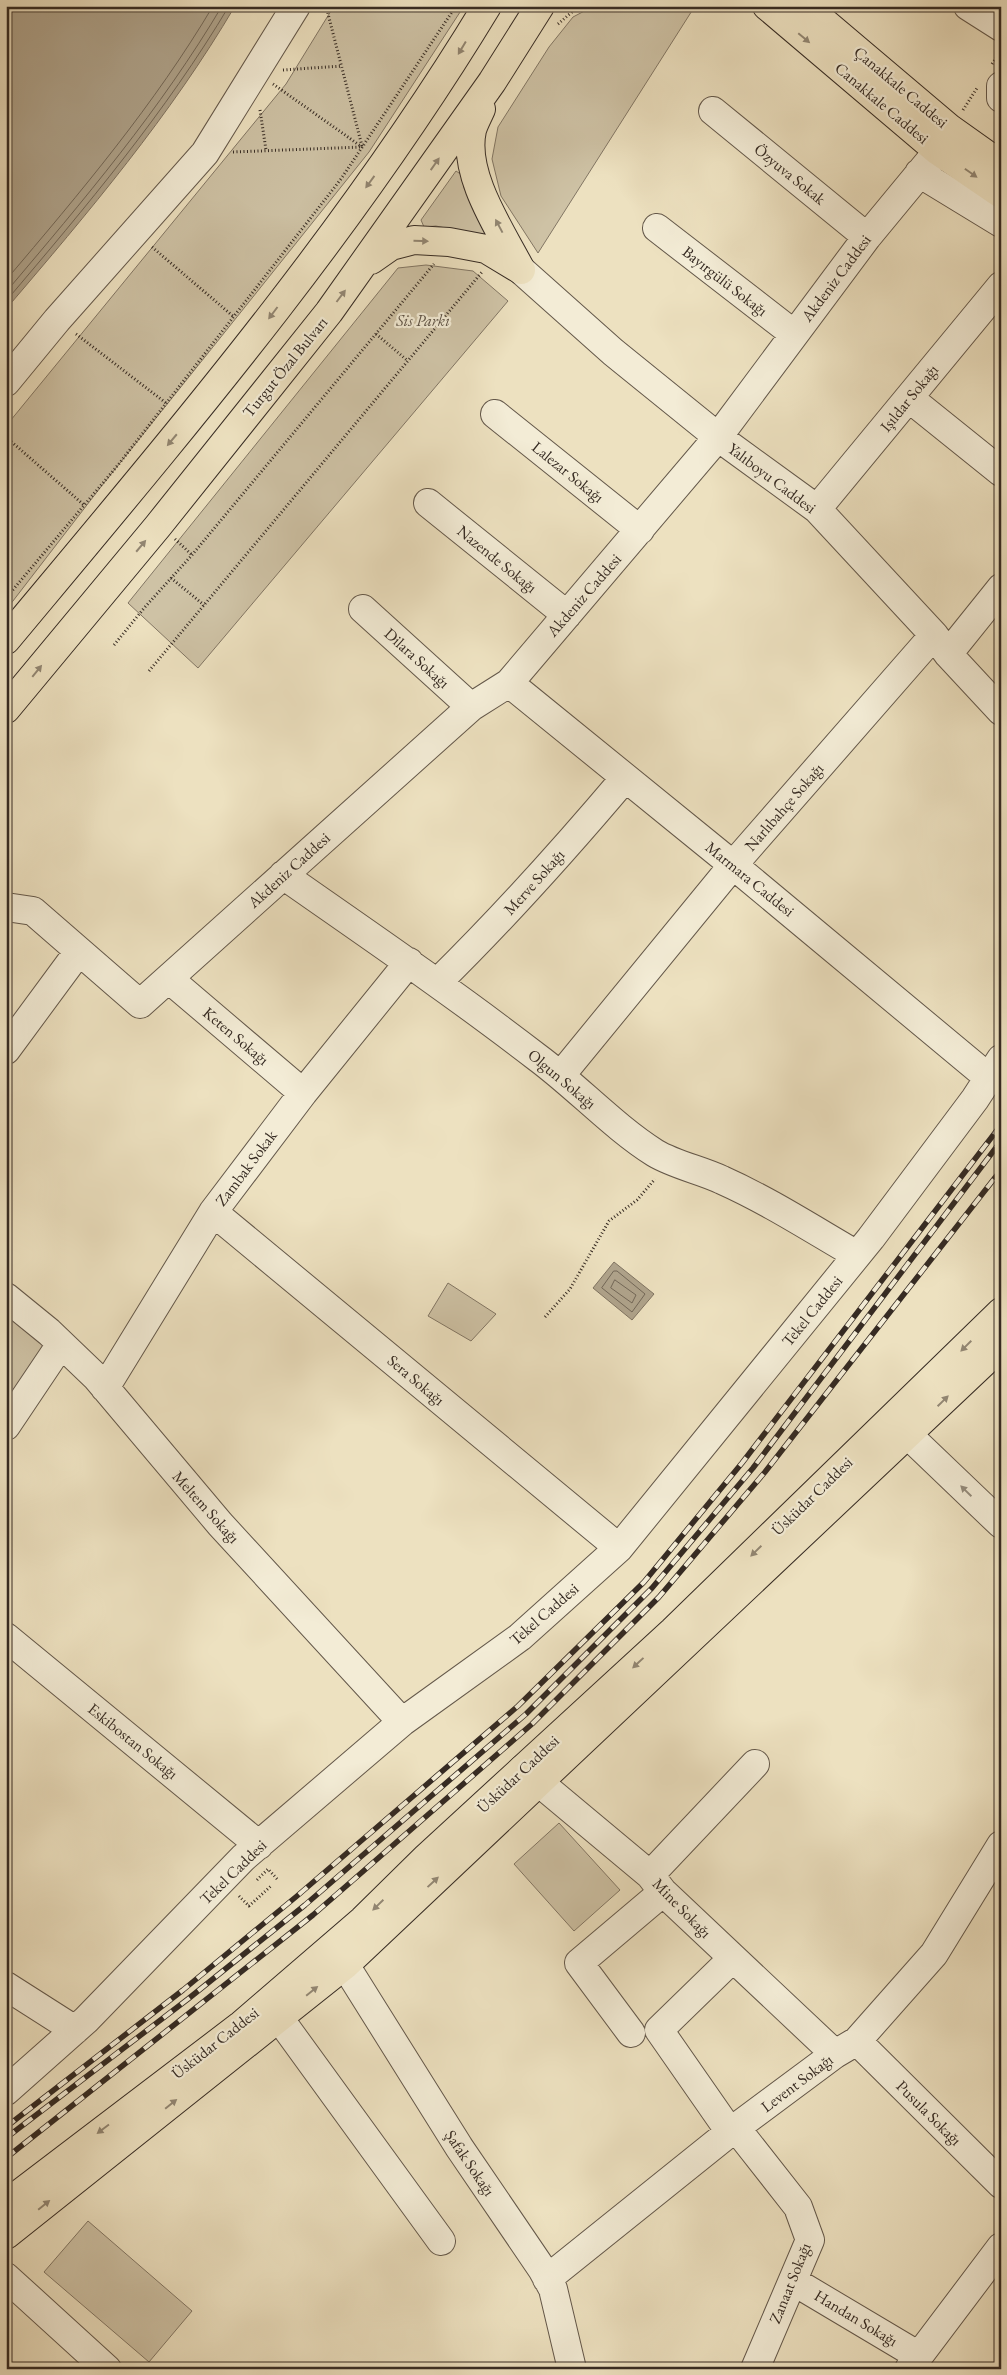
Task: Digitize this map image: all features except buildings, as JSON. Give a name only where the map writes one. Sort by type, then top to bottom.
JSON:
[{"type":"main road","points":[[6,640],[215,387],[267,321],[403,137],[487,6]]},
{"type":"main road","points":[[533,16],[556,6]]},
{"type":"main road","name":"Canakkale Caddesi","points":[[767,6],[938,151],[1001,194]]},
{"type":"main road","name":"Çanakkale Caddesi","points":[[805,6],[949,128],[1001,165]]},
{"type":"main road","name":"Turgut Özal Bulvarı","points":[[6,709],[176,504],[362,267],[492,82],[533,16]]},
{"type":"main road","points":[[492,82],[472,131],[471,152],[478,188],[521,270]]},
{"type":"main road","points":[[362,267],[391,246],[414,240],[449,242],[486,249],[521,270]]},
{"type":"main road","name":"Üsküdar Caddesi","points":[[900,1427],[1001,1312]]},
{"type":"main road","name":"Üsküdar Caddesi","points":[[6,2235],[345,1966],[531,1775],[900,1427],[1001,1346]]},
{"type":"main road","name":"Üsküdar Caddesi","points":[[6,2204],[240,2026],[531,1775]]},
{"type":"street","points":[[6,382],[57,320],[205,153],[296,6]]},
{"type":"street","points":[[968,6],[1001,26]]},
{"type":"street","name":"Özyuva Sokak","points":[[713,111],[867,237]]},
{"type":"street","name":"Akdeniz Caddesi","points":[[79,951],[140,1004],[471,707],[509,683],[718,437],[867,237],[938,151]]},
{"type":"street","points":[[919,173],[1001,223]]},
{"type":"street","name":"Bayırgülü Sokağı","points":[[656,228],[794,334]]},
{"type":"street","name":"Yalıboyu Caddesi","points":[[521,270],[613,352],[718,437],[817,510],[1001,711]]},
{"type":"street","name":"Işıldar Sokağı","points":[[817,510],[1001,286]]},
{"type":"street","points":[[908,398],[1001,472]]},
{"type":"street","name":"Lalezar Sokağı","points":[[495,414],[640,530]]},
{"type":"street","name":"Nazende Sokağı","points":[[428,503],[567,615]]},
{"type":"street","name":"Narlıbahçe Sokağı","points":[[561,1075],[733,865],[941,644],[1001,588]]},
{"type":"street","name":"Dilara Sokağı","points":[[363,608],[471,707]]},
{"type":"street","name":"Marmara Caddesi","points":[[509,683],[733,865],[995,1069]]},
{"type":"street","name":"Merve Sokağı","points":[[438,982],[550,866],[625,778]]},
{"type":"street","name":"Olgun Sokağı","points":[[283,875],[438,982],[561,1075],[605,1114],[656,1154],[721,1179],[778,1207],[857,1255]]},
{"type":"street","points":[[6,907],[33,911],[79,951],[6,1050]]},
{"type":"street","name":"Zambak Sokak","points":[[105,1388],[213,1212],[303,1092],[409,962]]},
{"type":"street","name":"Keten Sokağı","points":[[168,978],[303,1092]]},
{"type":"street","name":"Tekel Caddesi","points":[[6,2091],[75,2030],[243,1858],[402,1722],[520,1637],[619,1548],[857,1255],[995,1069]]},
{"type":"street","name":"Sera Sokağı","points":[[213,1212],[619,1548]]},
{"type":"street","name":"Meltem Sokağı","points":[[6,1297],[61,1344],[105,1388],[220,1524],[402,1722]]},
{"type":"street","points":[[6,1426],[61,1344]]},
{"type":"street","points":[[900,1427],[1001,1524]]},
{"type":"street","name":"Eskibostan Sokağı","points":[[6,1637],[259,1845]]},
{"type":"street","points":[[631,2033],[579,1963],[657,1884],[755,1764]]},
{"type":"street","name":"Mine Sokağı","points":[[531,1775],[657,1884],[733,1958],[846,2048]]},
{"type":"street","name":"Levent Sokağı","points":[[547,2279],[733,2130],[846,2048],[934,1954],[1001,1845]]},
{"type":"street","name":"Zanaat Sokağı","points":[[733,1958],[659,2030],[733,2130],[798,2207],[810,2240],[756,2369]]},
{"type":"street","name":"Şafak Sokağı","points":[[345,1966],[459,2148],[547,2279],[553,2290],[572,2369]]},
{"type":"street","points":[[6,1986],[75,2030]]},
{"type":"street","points":[[279,2018],[441,2241]]},
{"type":"street","name":"Pusula Sokağı","points":[[846,2048],[1001,2184]]},
{"type":"street","points":[[914,2362],[1001,2247]]},
{"type":"street","points":[[6,2277],[107,2369]]},
{"type":"street","name":"Handan Sokağı","points":[[793,2281],[914,2362]]},
{"type":"path","points":[[326,6],[362,147]]},
{"type":"path","points":[[6,598],[166,403],[341,179],[456,6]]},
{"type":"path","points":[[960,115],[993,83],[1001,51]]},
{"type":"path","points":[[255,72],[342,66]]},
{"type":"path","points":[[255,72],[362,147]]},
{"type":"path","points":[[205,153],[362,147]]},
{"type":"path","points":[[134,232],[234,317]]},
{"type":"path","points":[[114,645],[192,555],[436,261]]},
{"type":"path","points":[[476,265],[491,274]]},
{"type":"path","points":[[149,671],[484,269]]},
{"type":"path","points":[[57,320],[166,403]]},
{"type":"path","points":[[376,334],[408,361]]},
{"type":"path","points":[[6,436],[84,505]]},
{"type":"path","points":[[172,537],[192,555]]},
{"type":"path","points":[[171,578],[204,605]]},
{"type":"path","points":[[545,1317],[570,1290],[609,1221],[637,1200],[672,1160]]},
{"type":"path","points":[[254,1883],[268,1869],[278,1880]]},
{"type":"path","points":[[249,1906],[271,1886]]},
{"type":"path","points":[[240,1896],[247,1890]]},
{"type":"green space","points":[[334,6],[464,6],[369,152],[100,488],[6,610],[6,426],[286,84]]},
{"type":"green space","points":[[594,6],[695,6],[538,253],[501,196],[492,159],[498,127],[549,47],[573,17]]},
{"type":"green space","points":[[456,171],[462,175],[464,188],[489,232],[487,237],[436,226],[424,227],[421,220]]},
{"type":"green space","name":"Sis Parkı","points":[[426,265],[473,271],[508,301],[198,668],[128,603],[398,268]]},
{"type":"green space","points":[[448,1283],[496,1314],[471,1341],[428,1316]]},
{"type":"green space","points":[[6,1307],[55,1345],[6,1414]]},
{"type":"green space","points":[[559,1823],[620,1890],[574,1931],[514,1864]]},
{"type":"green space","points":[[88,2221],[192,2311],[149,2362],[44,2272]]},
{"type":"water","points":[[6,6],[235,6],[184,86],[156,124],[98,200],[6,309]]},
{"type":"water","points":[[614,1262],[654,1294],[632,1320],[593,1288]]},
{"type":"railway","points":[[6,2127],[183,1990],[297,1896],[518,1706],[644,1582],[742,1463],[1001,1125]]},
{"type":"railway","points":[[6,2138],[188,1999],[305,1905],[526,1714],[652,1588],[753,1468],[1001,1141]]},
{"type":"railway","points":[[6,2158],[313,1915],[532,1724],[659,1597],[765,1472],[1001,1170]]}]
